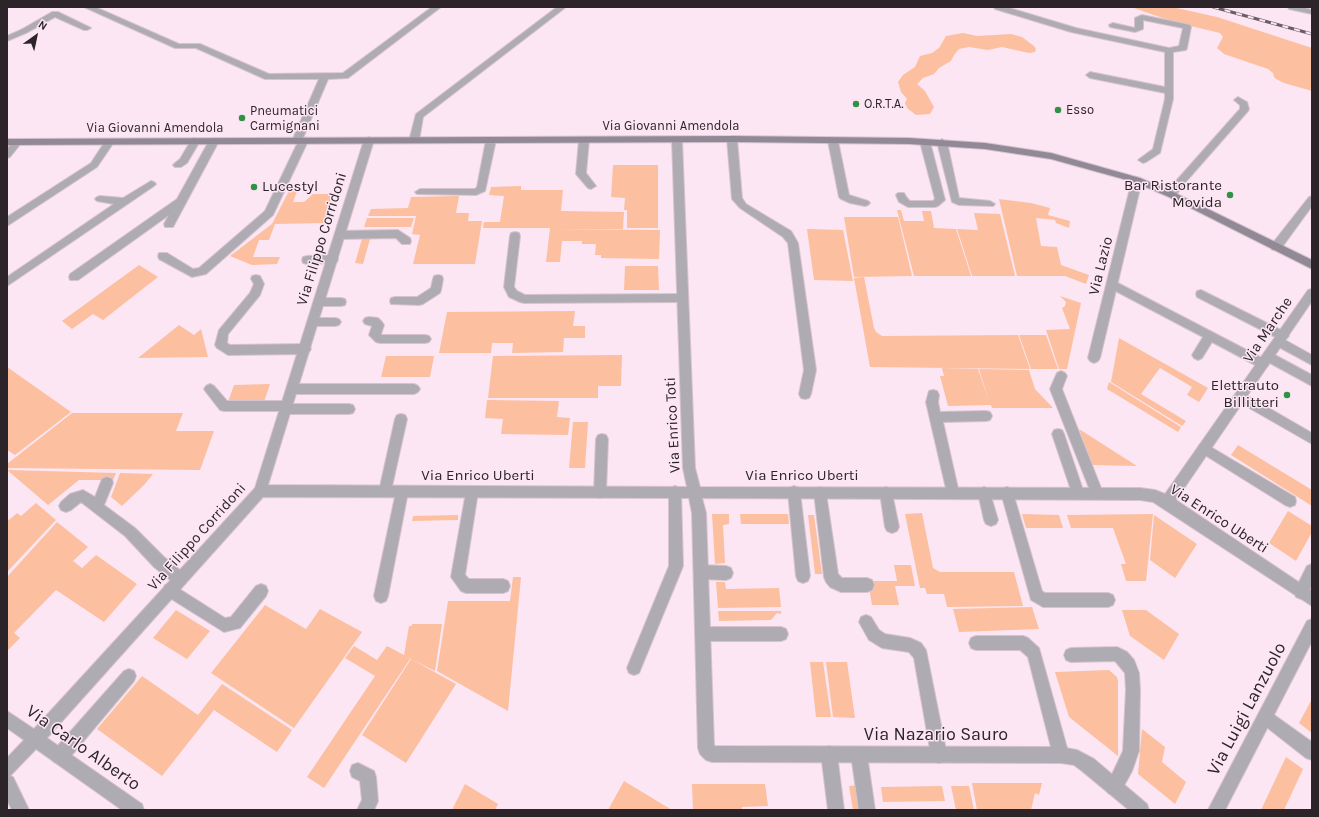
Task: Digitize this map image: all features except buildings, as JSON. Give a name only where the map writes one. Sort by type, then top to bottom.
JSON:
[{"type":"main road","name":"Via Giovanni Amendola","points":[[7,142],[732,140],[942,142],[985,146],[1051,156],[1137,180],[1172,195],[1312,265]]},
{"type":"street","points":[[88,7],[178,46],[197,46],[268,77],[345,76],[438,7]]},
{"type":"street","points":[[414,141],[419,116],[562,7]]},
{"type":"street","points":[[998,7],[1074,30],[1169,50],[1183,48],[1187,28],[1185,26],[1142,17],[1139,18],[1139,29],[1135,30],[1113,25]]},
{"type":"street","points":[[1292,7],[1312,12]]},
{"type":"street","points":[[7,39],[55,14],[86,28]]},
{"type":"street","points":[[1143,160],[1157,151],[1169,99],[1169,50]]},
{"type":"street","points":[[1090,75],[1169,91]]},
{"type":"street","points":[[163,256],[192,273],[202,271],[269,213],[300,141],[325,76]]},
{"type":"street","points":[[1172,195],[1179,183],[1246,109],[1244,104],[1238,100]]},
{"type":"street","name":"Via Filippo Corridoni","points":[[7,770],[260,491],[314,322],[369,140]]},
{"type":"street","points":[[420,192],[476,192],[482,189],[491,140]]},
{"type":"street","points":[[584,140],[581,174],[591,186]]},
{"type":"street","name":"Via Enrico Toti","points":[[676,140],[689,468],[699,513],[706,748],[712,754]]},
{"type":"street","points":[[732,140],[737,199],[744,206],[787,234],[793,243],[810,370],[805,394]]},
{"type":"street","points":[[178,165],[184,161],[196,141]]},
{"type":"street","points":[[833,141],[844,197],[850,200],[865,203]]},
{"type":"street","points":[[7,155],[18,142]]},
{"type":"street","points":[[7,222],[94,165],[109,142]]},
{"type":"street","points":[[169,224],[214,142]]},
{"type":"street","points":[[901,195],[902,200],[908,204],[935,204],[940,200],[925,142]]},
{"type":"street","points":[[942,142],[955,200],[959,202],[990,204]]},
{"type":"street","name":"Via Lazio","points":[[1094,358],[1137,180]]},
{"type":"street","points":[[7,282],[150,184]]},
{"type":"street","points":[[100,199],[124,202]]},
{"type":"street","points":[[1276,247],[1312,199]]},
{"type":"street","points":[[74,277],[182,201]]},
{"type":"street","points":[[340,235],[398,234],[406,241]]},
{"type":"street","points":[[515,236],[509,287],[513,294],[524,299],[682,298]]},
{"type":"street","points":[[308,260],[333,260]]},
{"type":"street","points":[[256,279],[259,284],[255,295],[223,333],[222,345],[228,350],[305,349]]},
{"type":"street","points":[[395,301],[419,301],[436,290],[438,279]]},
{"type":"street","points":[[1112,284],[1210,336],[1312,381]]},
{"type":"street","name":"Via Marche","points":[[1167,502],[1312,293]]},
{"type":"street","points":[[1201,294],[1281,339],[1312,360]]},
{"type":"street","points":[[320,302],[341,302]]},
{"type":"street","points":[[369,321],[374,321],[378,325],[375,335],[380,339],[425,339]]},
{"type":"street","points":[[314,322],[335,322]]},
{"type":"street","points":[[1198,355],[1210,336]]},
{"type":"street","points":[[1061,376],[1056,390],[1097,493]]},
{"type":"street","points":[[210,389],[224,406],[349,409]]},
{"type":"street","points":[[293,389],[414,389]]},
{"type":"street","points":[[1047,392],[1060,398]]},
{"type":"street","points":[[933,395],[932,402],[935,417],[953,493]]},
{"type":"street","points":[[1241,397],[1312,439]]},
{"type":"street","points":[[935,417],[986,416]]},
{"type":"street","points":[[385,491],[401,419]]},
{"type":"street","points":[[1058,434],[1078,493]]},
{"type":"street","points":[[600,492],[602,439]]},
{"type":"street","points":[[1204,448],[1290,501]]},
{"type":"street","points":[[97,507],[108,483]]},
{"type":"street","name":"Via Enrico Uberti","points":[[260,491],[1140,494],[1155,496],[1167,502],[1306,596]]},
{"type":"street","points":[[381,596],[402,492]]},
{"type":"street","points":[[472,492],[458,577],[466,586],[503,586]]},
{"type":"street","points":[[634,668],[676,566],[675,492]]},
{"type":"street","points":[[794,492],[803,576]]},
{"type":"street","points":[[820,492],[831,576],[835,582],[841,585],[867,585]]},
{"type":"street","points":[[886,493],[892,527]]},
{"type":"street","points":[[984,493],[991,520]]},
{"type":"street","points":[[1007,493],[1036,595],[1043,600],[1108,600]]},
{"type":"street","points":[[66,506],[75,498],[83,496],[130,532],[159,562],[180,579]]},
{"type":"street","points":[[1306,596],[1312,571]]},
{"type":"street","points":[[701,572],[726,573]]},
{"type":"street","points":[[170,590],[224,625],[235,623],[261,591]]},
{"type":"street","points":[[866,622],[874,635],[882,641],[910,645],[916,648],[921,655],[939,755]]},
{"type":"street","name":"Via Luigi Lanzuolo","points":[[1216,810],[1312,626]]},
{"type":"street","points":[[703,634],[781,634]]},
{"type":"street","points":[[976,643],[1023,643],[1034,653],[1061,755]]},
{"type":"street","points":[[1071,655],[1117,654],[1129,664],[1132,674],[1133,702],[1130,751],[1126,765],[1114,787]]},
{"type":"street","points":[[60,756],[129,676]]},
{"type":"street","points":[[1265,717],[1312,752]]},
{"type":"street","name":"Via Carlo Alberto","points":[[7,719],[136,810]]},
{"type":"street","name":"Via Nazario Sauro","points":[[712,754],[1061,755],[1077,758],[1088,765],[1141,810]]},
{"type":"street","points":[[829,754],[836,810]]},
{"type":"street","points":[[859,754],[868,810]]},
{"type":"street","points":[[358,771],[368,777],[370,801],[364,810]]},
{"type":"street","points":[[7,783],[21,810]]},
{"type":"shaded area","points":[[1131,7],[1172,7],[1217,17],[1312,48],[1312,91],[1284,83],[1276,79],[1273,73],[1268,69],[1224,54],[1217,48],[1223,37],[1220,33],[1174,22]]},
{"type":"shaded area","points":[[963,33],[977,36],[1011,34],[1022,37],[1036,49],[1035,52],[1029,53],[1002,47],[988,50],[969,47],[959,49],[951,61],[939,68],[934,74],[923,78],[917,84],[925,91],[934,107],[930,114],[916,115],[907,108],[905,103],[907,99],[901,92],[898,82],[903,75],[915,67],[920,56],[932,53],[939,48],[946,36]]},
{"type":"shaded area","points":[[613,165],[658,165],[658,228],[627,228],[627,210],[624,210],[625,198],[611,197]]},
{"type":"shaded area","points":[[521,186],[521,190],[563,190],[561,211],[624,212],[623,229],[553,229],[660,230],[659,259],[601,258],[601,255],[595,255],[596,244],[582,244],[582,241],[562,241],[560,262],[546,262],[550,228],[483,228],[484,222],[500,222],[504,196],[489,195],[491,187]]},
{"type":"shaded area","points":[[290,189],[298,189],[293,202],[304,202],[313,194],[335,194],[326,223],[275,224],[269,240],[259,240],[253,257],[280,257],[277,264],[252,265],[230,256],[272,224]]},
{"type":"shaded area","points":[[459,196],[456,213],[469,213],[468,221],[482,221],[475,264],[413,264],[420,235],[412,234],[416,216],[368,216],[371,209],[408,208],[411,197]]},
{"type":"shaded area","points":[[999,199],[1031,203],[1050,208],[1048,215],[1070,221],[1069,228],[1056,223],[1055,220],[1036,218],[1041,246],[1057,247],[1061,265],[1089,275],[1086,284],[1065,276],[1017,276]]},
{"type":"shaded area","points":[[897,210],[901,210],[904,221],[924,221],[922,211],[931,211],[934,228],[956,229],[971,276],[914,276]]},
{"type":"shaded area","points":[[974,213],[1000,214],[1015,276],[972,276],[957,229],[978,230]]},
{"type":"shaded area","points":[[844,217],[898,217],[912,276],[854,277]]},
{"type":"shaded area","points":[[367,218],[414,218],[411,227],[364,227]]},
{"type":"shaded area","points":[[807,229],[843,230],[853,281],[814,280]]},
{"type":"shaded area","points":[[362,239],[370,239],[363,264],[355,263]]},
{"type":"shaded area","points":[[139,265],[158,277],[103,320],[93,314],[72,329],[62,321]]},
{"type":"shaded area","points":[[625,266],[658,266],[659,290],[624,290]]},
{"type":"shaded area","points":[[864,277],[874,328],[876,332],[882,336],[1018,335],[1030,369],[870,367],[854,278]]},
{"type":"shaded area","points":[[1060,296],[1081,303],[1067,369],[1059,369],[1046,330],[1070,329],[1062,308],[1065,306],[1066,302]]},
{"type":"shaded area","points":[[575,311],[573,326],[585,326],[585,338],[564,338],[563,352],[512,353],[513,343],[492,343],[491,353],[439,353],[447,312]]},
{"type":"shaded area","points":[[179,325],[194,335],[201,329],[208,357],[138,358]]},
{"type":"shaded area","points":[[1019,335],[1046,335],[1058,369],[1031,369]]},
{"type":"shaded area","points":[[1119,338],[1208,388],[1199,402],[1187,395],[1192,387],[1160,368],[1141,394],[1186,421],[1182,426],[1111,382]]},
{"type":"shaded area","points":[[622,355],[621,386],[598,386],[598,398],[488,398],[493,356]]},
{"type":"shaded area","points":[[386,356],[434,356],[430,377],[381,377]]},
{"type":"shaded area","points":[[7,367],[71,412],[15,455],[7,450]]},
{"type":"shaded area","points":[[942,368],[978,369],[989,401],[979,369],[1029,370],[1035,389],[1053,408],[992,408],[991,405],[948,406],[940,376],[944,376]]},
{"type":"shaded area","points":[[1109,382],[1181,427],[1178,432],[1107,389]]},
{"type":"shaded area","points":[[270,384],[264,402],[228,402],[234,385]]},
{"type":"shaded area","points":[[487,400],[559,401],[557,417],[570,418],[568,435],[501,434],[503,419],[485,418]]},
{"type":"shaded area","points":[[72,413],[183,413],[176,431],[214,431],[200,470],[7,468],[7,464]]},
{"type":"shaded area","points":[[573,422],[588,422],[585,468],[569,468]]},
{"type":"shaded area","points":[[1079,429],[1137,466],[1092,465]]},
{"type":"shaded area","points":[[1238,445],[1312,490],[1312,506],[1231,455]]},
{"type":"shaded area","points":[[7,470],[116,473],[113,480],[79,480],[48,505]]},
{"type":"shaded area","points":[[120,473],[153,474],[122,506],[111,497]]},
{"type":"shaded area","points":[[36,503],[56,520],[7,572],[7,519],[9,520],[17,513],[21,516]]},
{"type":"shaded area","points":[[1288,511],[1312,526],[1312,532],[1296,561],[1269,543]]},
{"type":"shaded area","points":[[922,513],[933,568],[940,572],[1014,572],[1023,606],[947,607],[944,594],[927,594],[925,588],[920,588],[905,514]]},
{"type":"shaded area","points":[[712,514],[729,514],[729,524],[723,525],[725,563],[715,564]]},
{"type":"shaded area","points":[[740,514],[788,514],[789,524],[741,524]]},
{"type":"shaded area","points":[[1022,514],[1059,515],[1063,528],[1026,528]]},
{"type":"shaded area","points":[[1153,514],[1146,581],[1126,581],[1121,564],[1126,564],[1113,528],[1071,528],[1067,515]]},
{"type":"shaded area","points":[[458,515],[458,520],[412,521],[413,516]]},
{"type":"shaded area","points":[[808,515],[814,515],[822,574],[815,574]]},
{"type":"shaded area","points":[[1154,515],[1197,544],[1175,578],[1150,560]]},
{"type":"shaded area","points":[[57,522],[88,547],[73,561],[82,568],[96,555],[137,584],[104,622],[56,590],[14,633],[20,638],[7,651],[7,577]]},
{"type":"shaded area","points":[[894,565],[911,565],[915,586],[895,586],[899,605],[872,605],[868,581],[897,581]]},
{"type":"shaded area","points":[[513,577],[521,577],[508,711],[437,671],[448,601],[510,601]]},
{"type":"shaded area","points":[[716,582],[725,582],[726,589],[779,588],[781,607],[718,608]]},
{"type":"shaded area","points":[[265,605],[306,629],[320,609],[362,632],[294,728],[211,673]]},
{"type":"shaded area","points":[[1032,607],[1039,629],[959,632],[953,609]]},
{"type":"shaded area","points":[[176,610],[210,631],[187,659],[153,638]]},
{"type":"shaded area","points":[[1122,610],[1146,610],[1179,634],[1164,660],[1130,636]]},
{"type":"shaded area","points":[[718,611],[781,611],[781,614],[777,613],[771,620],[719,621]]},
{"type":"shaded area","points":[[412,624],[442,624],[435,671],[407,657],[410,659],[324,788],[307,777],[375,676],[345,658],[354,646],[377,660],[387,646],[404,655],[409,626],[412,626]]},
{"type":"shaded area","points":[[411,659],[456,684],[406,763],[362,735]]},
{"type":"shaded area","points":[[810,662],[823,662],[831,717],[816,717]]},
{"type":"shaded area","points":[[826,662],[847,662],[855,718],[833,717]]},
{"type":"shaded area","points":[[1109,670],[1117,677],[1118,681],[1118,756],[1069,717],[1055,672]]},
{"type":"shaded area","points":[[142,676],[198,715],[222,684],[292,730],[277,752],[214,710],[162,776],[97,729]]},
{"type":"shaded area","points":[[1312,699],[1312,733],[1299,723]]},
{"type":"shaded area","points":[[1142,729],[1165,747],[1162,762],[1186,782],[1175,804],[1138,774]]},
{"type":"shaded area","points":[[1286,757],[1303,769],[1284,810],[1261,810]]},
{"type":"shaded area","points":[[624,781],[672,810],[608,810]]},
{"type":"shaded area","points":[[972,783],[1042,783],[1039,795],[1035,793],[1031,810],[977,810]]},
{"type":"shaded area","points":[[465,784],[498,804],[495,810],[452,810]]},
{"type":"shaded area","points":[[692,784],[765,784],[768,806],[742,807],[742,810],[693,810]]},
{"type":"shaded area","points":[[860,785],[864,810],[853,810],[849,786]]},
{"type":"shaded area","points":[[942,786],[945,801],[883,802],[881,787]]},
{"type":"shaded area","points":[[951,786],[969,786],[974,810],[956,810]]},
{"type":"railway","points":[[1213,7],[1312,34]]},
{"type":"place","name":"O.R.T.A.","points":[[856,104]]},
{"type":"place","name":"Esso","points":[[1058,110]]},
{"type":"place","name":"Pneumatici Carmignani","points":[[242,118]]},
{"type":"place","name":"Lucestyl","points":[[254,187]]},
{"type":"place","name":"Bar Ristorante Movida","points":[[1230,195]]},
{"type":"place","name":"Elettrauto Billitteri","points":[[1287,395]]}]
